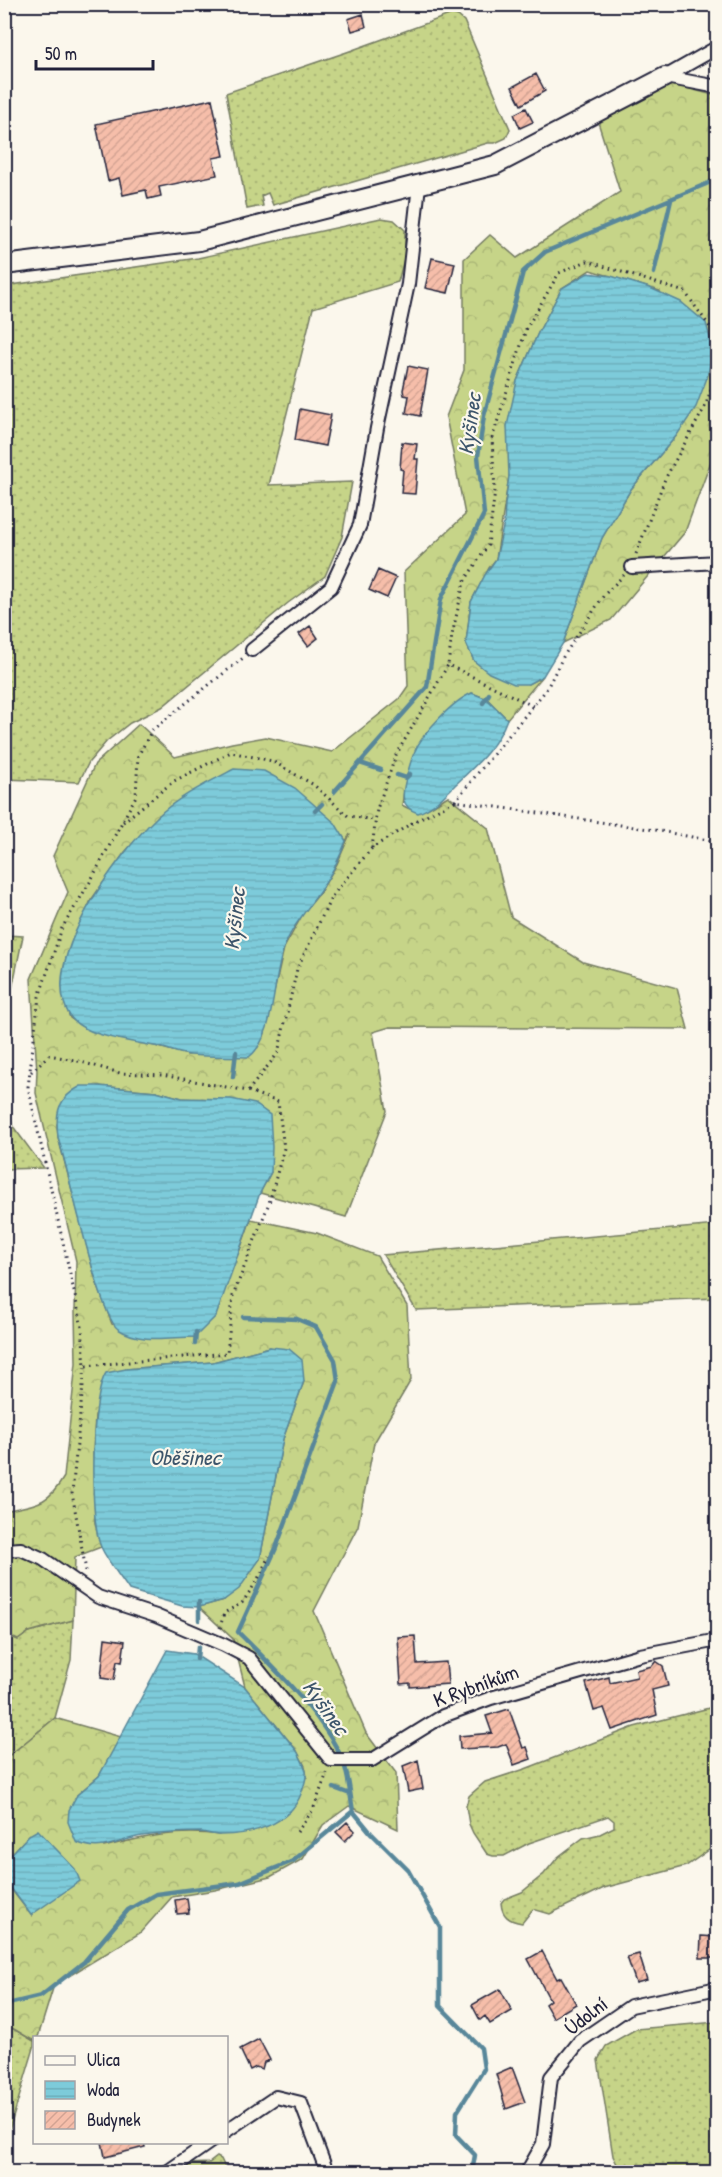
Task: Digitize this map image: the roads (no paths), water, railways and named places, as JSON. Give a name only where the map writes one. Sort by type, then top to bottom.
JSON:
[{"type":"street","points":[[4,265],[199,241],[495,165],[717,47]]},
{"type":"street","points":[[665,76],[717,87]]},
{"type":"street","points":[[252,650],[331,587],[360,525],[377,428],[408,284],[419,185]]},
{"type":"street","points":[[632,567],[717,562]]},
{"type":"street","name":"K Rybníkům","points":[[4,1550],[21,1549],[43,1559],[98,1597],[156,1616],[249,1658],[332,1760],[372,1760],[442,1716],[491,1698],[640,1655],[717,1640]]},
{"type":"street","name":"Údolní","points":[[526,2172],[543,2144],[551,2077],[580,2041],[631,2006],[717,1988]]},
{"type":"street","points":[[228,2130],[276,2097],[301,2103],[327,2172]]},
{"type":"street","points":[[167,2172],[207,2144]]},
{"type":"water","points":[[588,273],[611,276],[650,288],[681,302],[706,323],[713,349],[708,375],[696,407],[677,435],[631,489],[602,538],[563,643],[543,676],[528,684],[514,684],[489,673],[474,661],[466,643],[471,602],[496,559],[504,523],[509,476],[507,426],[517,381],[538,333],[562,288]]},
{"type":"water","points":[[472,693],[487,699],[507,719],[503,729],[485,755],[471,770],[433,805],[418,813],[405,803],[403,793],[414,753],[424,736],[447,710]]},
{"type":"water","points":[[234,769],[264,771],[295,788],[335,823],[346,841],[330,875],[295,927],[284,948],[269,1021],[258,1048],[249,1057],[190,1055],[111,1038],[86,1029],[70,1016],[62,994],[64,968],[72,940],[86,911],[103,882],[156,818],[183,797]]},
{"type":"water","points":[[81,1086],[156,1091],[182,1098],[231,1099],[255,1104],[270,1115],[271,1172],[260,1193],[216,1316],[195,1337],[155,1339],[136,1337],[118,1329],[110,1318],[93,1271],[58,1137],[57,1120],[60,1107],[67,1096]]},
{"type":"water","name":"Oběšinec","points":[[270,1347],[289,1349],[302,1360],[304,1381],[283,1439],[260,1559],[239,1589],[224,1600],[199,1607],[182,1606],[129,1590],[101,1547],[94,1512],[94,1432],[101,1387],[106,1373],[126,1369],[213,1362]]},
{"type":"water","points":[[167,1650],[194,1654],[245,1687],[301,1758],[306,1772],[301,1794],[295,1805],[278,1821],[244,1833],[220,1835],[196,1832],[142,1836],[94,1847],[76,1842],[68,1822],[69,1810],[77,1795],[99,1776]]},
{"type":"water","points":[[38,1830],[75,1869],[80,1881],[31,1915],[5,1880],[5,1861],[29,1835]]},
{"type":"waterway","name":"Kyšinec","points":[[334,792],[427,687],[441,599],[484,514],[478,456],[484,416],[523,272],[545,252],[718,179]]},
{"type":"waterway","points":[[654,273],[671,200]]},
{"type":"waterway","points":[[483,703],[489,694]]},
{"type":"waterway","points":[[360,763],[381,770]]},
{"type":"waterway","points":[[397,775],[406,778],[410,774]]},
{"type":"waterway","name":"Kyšinec","points":[[315,811],[322,804]]},
{"type":"waterway","name":"Kyšinec","points":[[233,1077],[236,1052]]},
{"type":"waterway","name":"Kyšinec","points":[[4,2005],[41,1996],[84,1962],[128,1910],[156,1894],[239,1883],[293,1861],[353,1811],[343,1761],[334,1743],[296,1692],[238,1632],[276,1548],[338,1381],[335,1360],[316,1327],[297,1319],[243,1317]]},
{"type":"waterway","points":[[195,1344],[196,1332]]},
{"type":"waterway","points":[[199,1602],[199,1620]]},
{"type":"waterway","points":[[197,1659],[198,1647]]},
{"type":"waterway","points":[[334,1788],[350,1794]]},
{"type":"waterway","points":[[353,1811],[371,1833],[408,1870],[440,1927],[440,2006],[481,2048],[484,2069],[457,2112],[456,2135],[475,2155],[472,2172]]}]
